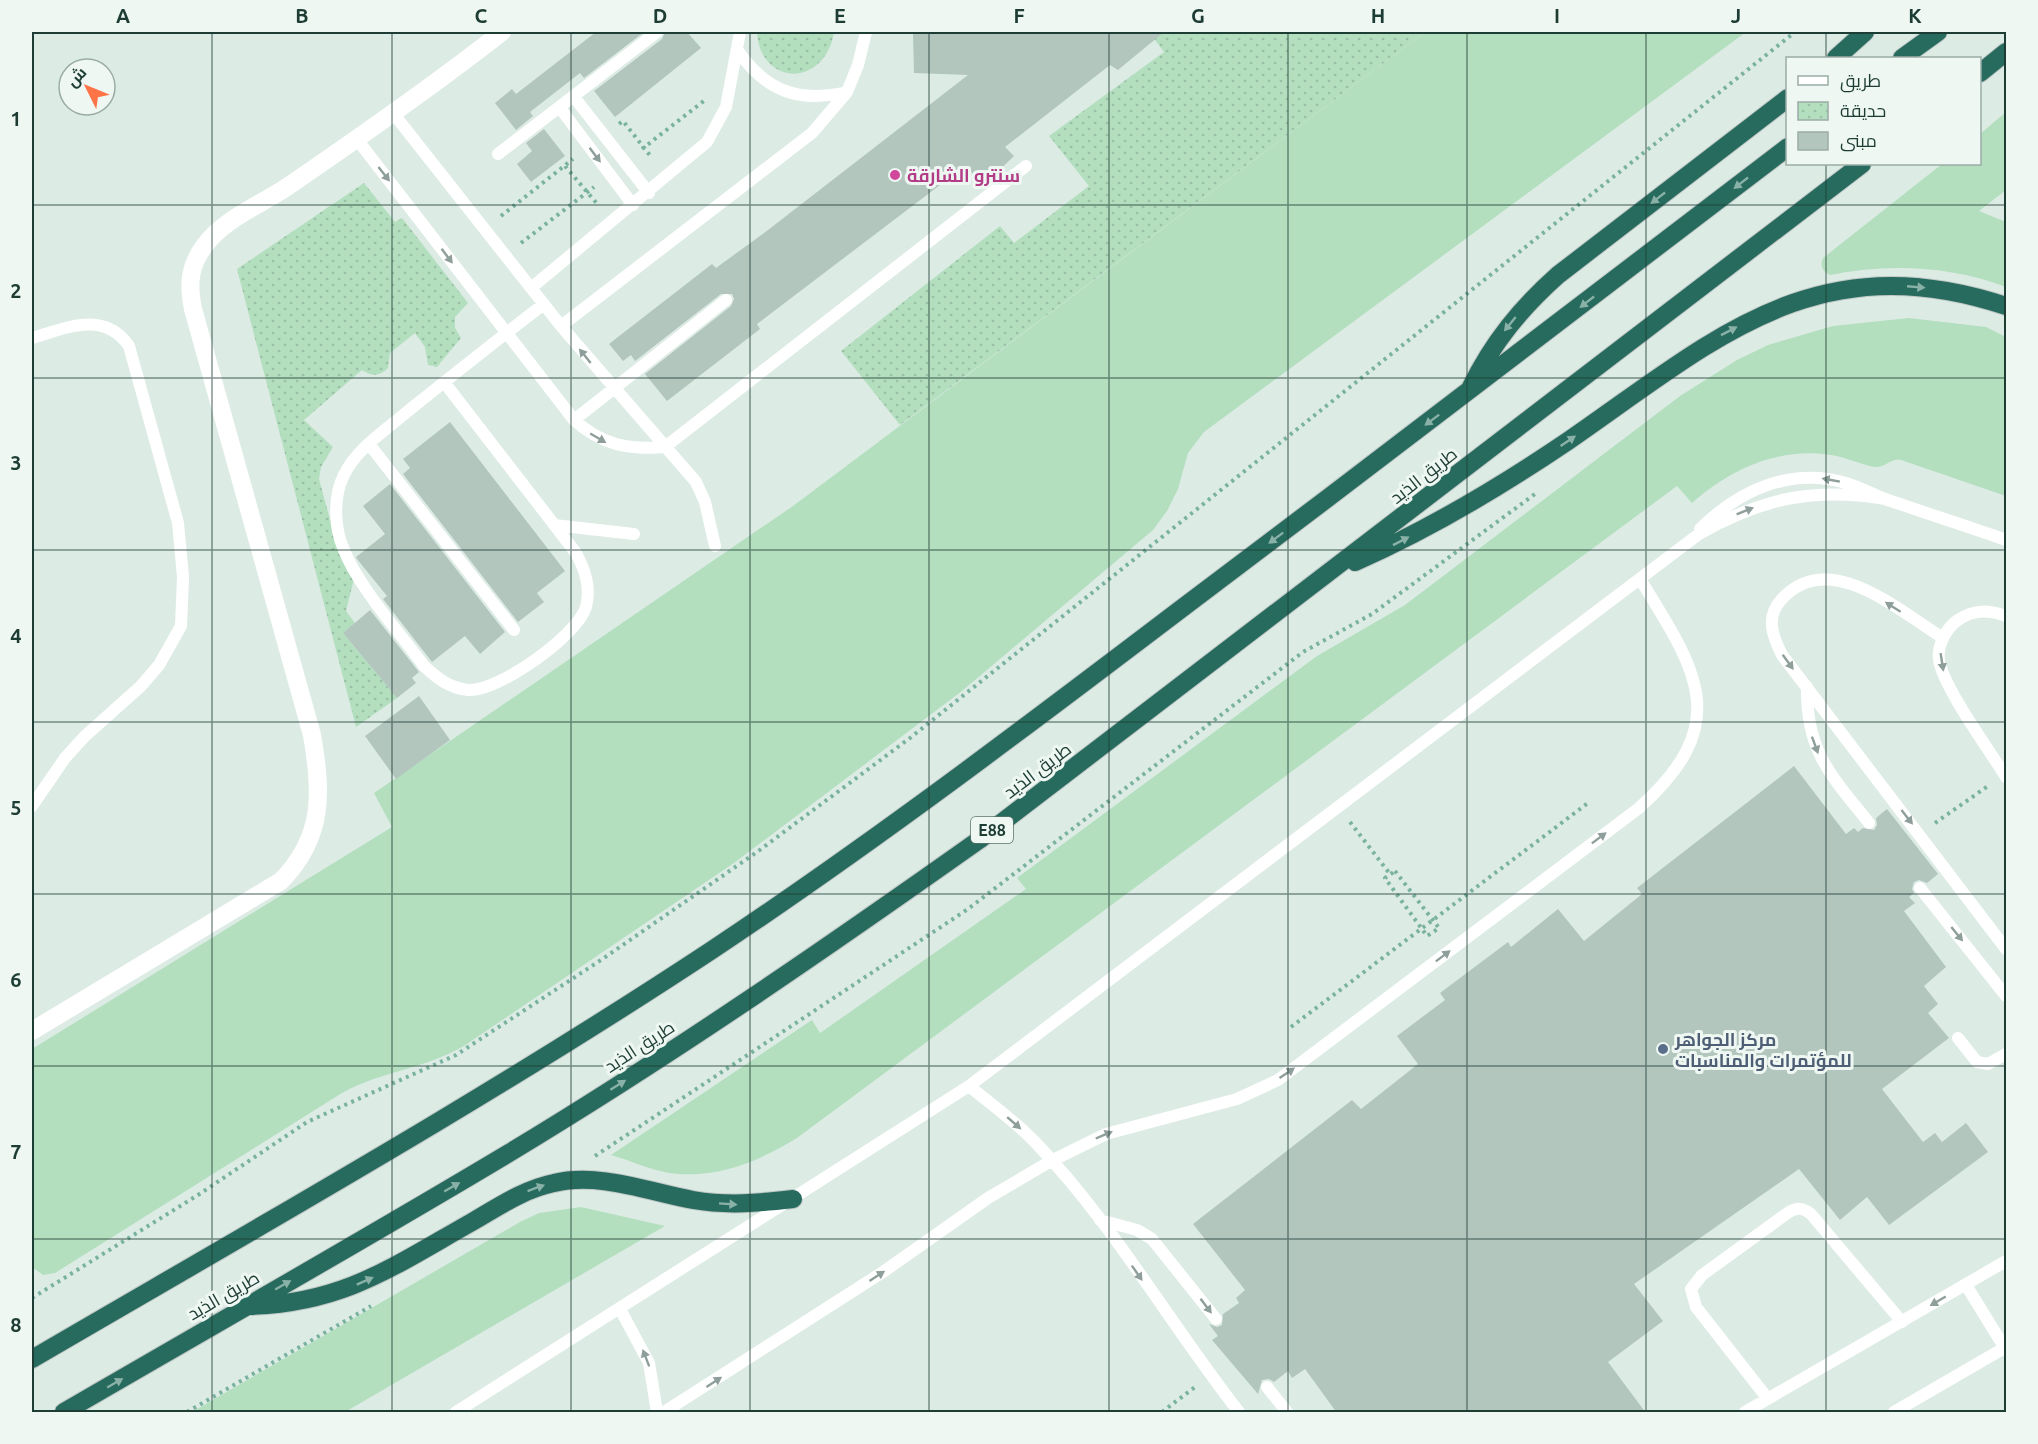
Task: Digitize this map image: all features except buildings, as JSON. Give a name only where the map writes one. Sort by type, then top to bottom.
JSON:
[{"type":"highway","points":[[1837,57],[1865,32]]},
{"type":"highway","points":[[1903,57],[1938,32]]},
{"type":"highway","points":[[1981,72],[2007,52]]},
{"type":"highway","points":[[1469,392],[1487,355],[1531,299],[1786,100]]},
{"type":"highway","name":"طريق الذيد","points":[[32,1359],[473,1101],[714,949],[947,786],[1469,392],[1786,149]]},
{"type":"highway","name":"طريق الذيد","points":[[64,1413],[510,1152],[757,994],[979,840],[1861,165]]},
{"type":"highway","points":[[1328,574],[1394,544],[1475,501],[1531,466],[1719,336],[1796,301],[1833,292],[1907,286],[1944,290],[2007,306]]},
{"type":"highway","points":[[247,1306],[306,1300],[359,1284],[520,1195],[555,1182],[594,1180],[718,1203],[743,1205],[793,1199]]},
{"type":"street","points":[[32,1031],[272,888],[297,864],[309,844],[316,822],[318,793],[312,735],[193,309],[190,274],[196,257],[219,230],[393,113],[502,32]]},
{"type":"lane","points":[[498,154],[657,32]]},
{"type":"lane","points":[[531,288],[694,155],[717,126],[726,107],[740,32]]},
{"type":"lane","points":[[561,326],[698,218],[790,152],[812,133],[847,92],[858,65],[866,32]]},
{"type":"lane","points":[[738,51],[758,75],[785,91],[805,97],[826,97],[847,92]]},
{"type":"lane","points":[[574,97],[649,192]]},
{"type":"lane","points":[[560,108],[633,205]]},
{"type":"lane","points":[[393,113],[561,326],[613,389],[696,482],[705,502],[715,546]]},
{"type":"lane","points":[[356,138],[574,420],[606,443],[624,448],[665,447],[1026,166]]},
{"type":"lane","points":[[574,420],[726,300]]},
{"type":"lane","points":[[444,382],[576,553],[585,570],[587,598],[585,608],[576,625],[562,638],[503,680],[486,687],[469,690],[452,687],[437,678],[424,666],[355,571],[343,550],[337,525],[339,492],[343,476],[357,455],[444,382],[544,304]]},
{"type":"lane","points":[[32,338],[93,323],[114,329],[129,346],[177,523],[183,577],[181,626],[159,665],[141,686],[84,737],[65,758],[32,806]]},
{"type":"lane","points":[[369,444],[514,630]]},
{"type":"lane","points":[[456,1413],[969,1086],[1640,579],[1677,550],[1718,511],[1740,496],[1765,485],[1792,479],[1819,478],[1846,483],[1886,500],[2007,540]]},
{"type":"lane","points":[[1677,550],[1724,520],[1776,500],[1831,493],[1886,500]]},
{"type":"lane","points":[[554,525],[634,534]]},
{"type":"lane","points":[[664,1413],[883,1272],[988,1198],[1051,1161],[1106,1134],[1237,1099],[1278,1080],[1553,873],[1662,787],[1678,768],[1689,745],[1696,721],[1697,696],[1693,671],[1683,648],[1640,579]]},
{"type":"lane","points":[[1943,638],[1863,588],[1843,580],[1808,581],[1790,590],[1777,604],[1770,623],[1773,639],[1782,655],[2007,949]]},
{"type":"lane","points":[[2006,776],[1945,680],[1939,659],[1943,638],[1953,623],[1968,614],[1985,611],[2007,616]]},
{"type":"lane","points":[[1807,687],[1810,731],[1817,752],[1828,771],[1869,823]]},
{"type":"lane","points":[[1920,888],[2007,996]]},
{"type":"lane","points":[[1958,1038],[1977,1062],[1988,1064],[2007,1054]]},
{"type":"lane","points":[[969,1086],[1014,1123],[1051,1161],[1100,1220],[1239,1413]]},
{"type":"lane","points":[[1768,1399],[1696,1307],[1691,1289],[1702,1275],[1789,1212],[1796,1208],[1805,1209],[1812,1214],[1902,1322]]},
{"type":"lane","points":[[1100,1220],[1137,1230],[1152,1239],[1216,1319]]},
{"type":"lane","points":[[1745,1413],[2007,1261]]},
{"type":"lane","points":[[1894,1413],[2006,1348],[1966,1285]]},
{"type":"lane","points":[[620,1309],[648,1362],[657,1413]]},
{"type":"lane","points":[[1267,1387],[1287,1413]]},
{"type":"path","points":[[32,1298],[198,1196],[308,1122],[456,1055],[604,958],[758,852],[910,738],[1795,32]]},
{"type":"path","points":[[574,1180],[577,1168],[968,909],[1303,652],[1372,615],[1544,488]]},
{"type":"path","points":[[1920,834],[2006,776]]},
{"type":"path","points":[[1291,1027],[1588,803]]},
{"type":"path","points":[[1339,808],[1390,874]]},
{"type":"path","points":[[1395,871],[1432,921],[1438,928],[1428,936],[1385,878],[1395,871]]},
{"type":"path","points":[[187,1413],[373,1305]]},
{"type":"path","points":[[1162,1413],[1210,1375]]},
{"type":"green space","points":[[757,32],[834,32],[828,50],[819,63],[806,71],[793,74],[780,71],[769,63],[761,50]]},
{"type":"green space","points":[[1149,32],[1425,32],[900,425],[841,351],[1000,226],[1014,243],[1089,186],[1049,136],[1164,52]]},
{"type":"green space","points":[[1425,32],[1746,32],[1204,432],[1188,453],[1178,489],[1167,511],[1153,530],[962,691],[734,863],[464,1046],[434,1060],[372,1080],[342,1093],[55,1273],[43,1275],[32,1267],[32,1049],[392,827],[374,793],[793,506]]},
{"type":"green space","points":[[2006,112],[2006,190],[1979,211],[2006,222],[2006,287],[1941,271],[1897,268],[1830,275],[1823,270],[1823,258],[1941,165],[1981,165],[1981,133]]},
{"type":"green space","points":[[364,183],[395,222],[402,218],[468,303],[455,317],[455,328],[461,338],[437,367],[428,365],[425,347],[415,333],[390,353],[388,368],[385,371],[373,375],[362,370],[304,420],[333,447],[321,467],[319,479],[335,538],[354,579],[346,611],[355,623],[343,633],[397,698],[356,727],[237,269]]},
{"type":"green space","points":[[1909,318],[1986,327],[2006,337],[2006,496],[1901,460],[1894,460],[1875,467],[1837,456],[1811,453],[1792,454],[1756,463],[1723,480],[1692,503],[1677,486],[797,1138],[755,1160],[711,1173],[679,1174],[662,1171],[611,1155],[812,1020],[820,1033],[1026,889],[1017,878],[1317,656],[1405,605],[1680,396],[1737,360],[1768,345],[1833,326]]},
{"type":"green space","points":[[581,1207],[665,1226],[345,1412],[192,1412],[520,1222],[539,1213]]},
{"type":"place","name":"سنترو الشارقة","points":[[895,175]]},
{"type":"place","name":"مركز الجواهر للمؤتمرات والمناسبات","points":[[1663,1049]]}]
